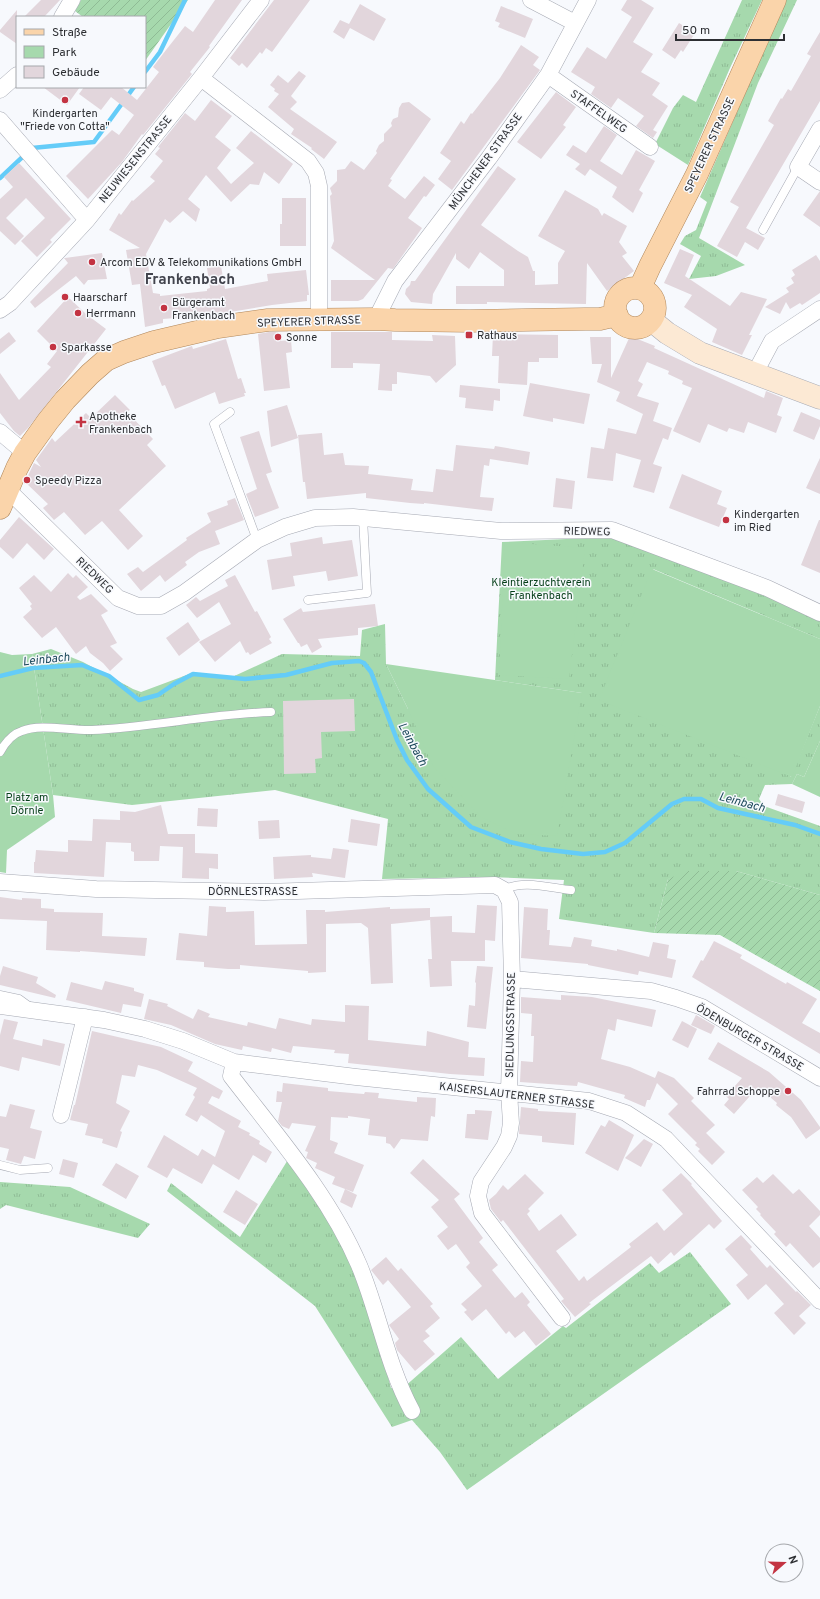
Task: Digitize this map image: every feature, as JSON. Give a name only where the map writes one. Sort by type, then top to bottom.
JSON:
[{"type":"main road","name":"SPEYERER STRASSE","points":[[640,288],[697,174],[775,0]]},
{"type":"main road","points":[[632,288],[640,288],[647,291],[652,296],[655,309],[651,320],[641,326],[633,327],[624,324],[617,315],[616,303],[618,297],[623,292],[632,288]]},
{"type":"main road","name":"SPEYERER STRASSE","points":[[4,499],[25,453],[61,406],[90,374],[106,360],[154,342],[218,327],[268,320],[376,319],[429,321],[600,319],[617,315]]},
{"type":"main road","points":[[651,320],[668,333],[700,353],[820,398]]},
{"type":"street","points":[[63,16],[72,0]]},
{"type":"street","name":"NEUWIESENSTRASSE","points":[[0,310],[10,303],[87,220],[201,78],[261,0]]},
{"type":"street","points":[[531,0],[575,23]]},
{"type":"street","name":"MÜNCHENER STRASSE","points":[[376,319],[395,281],[489,158],[548,75],[588,0]]},
{"type":"street","name":"STAFFELWEG","points":[[548,75],[650,147]]},
{"type":"street","points":[[0,90],[16,76]]},
{"type":"street","points":[[201,78],[308,161],[316,173],[319,186],[318,319]]},
{"type":"street","points":[[0,120],[34,161],[87,220]]},
{"type":"street","points":[[820,129],[798,167],[820,182]]},
{"type":"street","points":[[755,373],[772,340],[820,309]]},
{"type":"street","points":[[0,432],[25,453]]},
{"type":"street","name":"RIEDWEG","points":[[4,499],[118,598],[138,606],[160,606],[184,592],[257,540],[285,526],[315,518],[363,518],[501,531],[612,530],[767,588],[820,613]]},
{"type":"street","name":"DÖRNLESTRASSE","points":[[0,882],[116,890],[264,892],[495,885],[504,890]]},
{"type":"street","name":"SIEDLUNGSSTRASSE","points":[[504,890],[510,902],[512,980],[509,1092],[511,1122],[509,1136],[504,1147],[481,1182],[478,1196],[482,1213],[562,1318]]},
{"type":"street","name":"ÖDENBURGER STRASSE","points":[[512,980],[651,991],[676,998],[702,1007],[820,1078]]},
{"type":"street","name":"KAISERSLAUTERNER STRASSE","points":[[0,1006],[104,1020],[145,1029],[183,1041],[234,1062],[356,1078],[589,1101],[626,1113],[666,1139],[820,1300]]},
{"type":"street","points":[[61,1115],[85,1017]]},
{"type":"street","points":[[234,1062],[231,1076],[310,1181],[329,1208],[344,1234],[371,1297],[401,1391],[412,1411]]},
{"type":"lane","points":[[763,230],[798,167]]},
{"type":"lane","points":[[230,412],[214,424],[257,540]]},
{"type":"lane","points":[[308,600],[367,593],[363,518]]},
{"type":"lane","points":[[0,752],[6,742],[22,730],[40,728],[90,730],[123,728],[238,713],[271,712]]},
{"type":"lane","points":[[504,890],[510,886],[521,884],[571,890]]},
{"type":"lane","points":[[0,995],[19,999],[35,1010]]},
{"type":"lane","points":[[0,1165],[20,1170],[48,1168]]},
{"type":"green space","points":[[81,0],[188,0],[146,60],[146,16],[82,16],[75,11]]},
{"type":"green space","points":[[742,0],[762,0],[730,68],[688,165],[655,144],[673,108],[683,95],[696,102]]},
{"type":"green space","points":[[786,0],[797,0],[758,83],[699,238],[745,265],[716,276],[689,279],[701,256],[680,244],[685,236],[696,230],[707,202],[700,197]]},
{"type":"green space","points":[[609,537],[765,594],[820,617],[820,639],[653,569],[791,777],[820,706],[820,741],[804,777],[797,774],[792,784],[765,785],[759,799],[764,806],[820,826],[820,895],[736,871],[668,879],[654,933],[559,919],[564,880],[488,877],[382,879],[388,819],[275,790],[132,805],[53,795],[32,654],[51,649],[83,662],[141,692],[192,673],[230,678],[282,654],[360,656],[362,630],[385,624],[386,664],[408,709],[582,693],[495,680],[502,542]]},
{"type":"green space","name":"Kleintierzuchtverein Frankenbach","points":[[505,542],[585,548],[569,679],[499,675]]},
{"type":"green space","points":[[652,569],[820,639],[820,706],[792,777],[599,700]]},
{"type":"green space","name":"Platz am Dörnle","points":[[0,652],[12,655],[32,654],[55,817],[7,850],[6,873],[0,872]]},
{"type":"green space","points":[[386,664],[582,693],[557,836],[516,834],[481,817],[433,766]]},
{"type":"green space","points":[[820,741],[820,797],[792,784],[797,774],[804,777]]},
{"type":"green space","points":[[687,871],[736,871],[820,895],[820,991],[720,935],[654,933],[668,879]]},
{"type":"green space","points":[[289,1158],[331,1219],[364,1287],[391,1388],[403,1388],[461,1337],[498,1379],[563,1326],[566,1328],[650,1263],[659,1273],[690,1252],[731,1304],[467,1490],[440,1452],[412,1420],[392,1427],[315,1306],[167,1191],[171,1183],[240,1237]]},
{"type":"green space","points":[[0,1182],[70,1187],[150,1224],[138,1238],[6,1205],[0,1209]]},
{"type":"building","points":[[41,0],[60,0],[45,16],[25,16]]},
{"type":"building","points":[[215,0],[242,0],[209,46],[210,47],[190,72],[192,74],[143,135],[142,134],[122,162],[88,199],[66,176],[112,130],[119,135],[134,115],[111,97],[101,110],[79,94],[83,88],[122,88],[137,100],[159,72],[153,67],[185,26],[193,32]]},
{"type":"building","points":[[274,0],[310,0],[272,52],[266,48],[262,54],[260,52],[247,68],[242,63],[239,66],[230,58]]},
{"type":"building","points":[[627,0],[641,0],[654,8],[633,42],[653,54],[641,72],[660,83],[652,95],[668,106],[653,130],[657,132],[653,138],[636,126],[644,116],[618,98],[611,108],[591,94],[595,87],[571,72],[587,47],[606,59],[632,17],[621,10]]},
{"type":"building","points":[[360,4],[386,19],[374,41],[350,28],[344,39],[333,32],[340,20],[349,24]]},
{"type":"building","points":[[501,6],[533,19],[525,38],[498,27],[500,23],[495,21]]},
{"type":"building","points":[[17,10],[16,43],[0,32],[0,30]]},
{"type":"building","points":[[679,23],[695,33],[683,52],[681,50],[675,59],[662,50]]},
{"type":"building","points":[[820,32],[820,101],[746,228],[765,238],[758,250],[745,242],[737,257],[717,246],[739,207],[730,202],[774,125],[768,121],[781,98],[782,99],[788,89],[791,91],[811,56],[807,54]]},
{"type":"building","points":[[521,45],[539,57],[533,65],[540,70],[452,190],[438,179],[451,161],[440,153],[461,121],[464,124],[471,113],[472,114],[500,78]]},
{"type":"building","points":[[299,71],[306,76],[291,96],[297,102],[290,109],[337,142],[324,159],[311,149],[312,148],[291,134],[294,129],[268,107],[279,94],[274,91],[275,89],[270,85],[278,75],[288,83]]},
{"type":"building","name":"Kindergarten \"Friede von Cotta\"","points":[[44,88],[79,88],[67,105]]},
{"type":"building","points":[[556,92],[576,107],[563,125],[566,127],[541,159],[517,142]]},
{"type":"building","points":[[211,100],[232,116],[215,137],[231,150],[217,168],[231,184],[254,163],[236,148],[251,131],[293,164],[279,184],[264,172],[259,185],[250,184],[231,202],[206,175],[188,199],[200,209],[196,222],[183,211],[170,223],[165,219],[146,254],[153,293],[160,294],[160,296],[207,291],[207,289],[210,288],[207,268],[221,266],[225,289],[268,281],[267,274],[306,270],[309,295],[307,295],[307,301],[212,315],[163,319],[163,323],[145,327],[140,284],[132,285],[126,250],[140,248],[109,230],[119,213],[121,215],[132,200],[133,201],[155,181],[150,177],[163,161],[155,154],[160,148],[158,147],[185,113],[195,121]]},
{"type":"building","points":[[409,102],[431,119],[390,179],[392,180],[388,186],[405,199],[424,176],[435,185],[426,197],[424,196],[408,218],[422,228],[393,269],[388,268],[363,299],[358,301],[331,301],[331,280],[375,280],[331,248],[334,241],[330,196],[332,194],[330,188],[337,181],[337,170],[345,169],[351,161],[364,170],[377,153],[376,151],[379,145],[384,141],[384,134],[392,126],[391,123],[393,119],[398,117],[399,108],[402,103]]},
{"type":"building","points":[[604,126],[617,135],[600,161],[622,175],[636,150],[655,161],[639,190],[643,193],[633,213],[612,197],[617,187],[590,169],[585,176],[575,169],[580,164],[566,155],[573,145],[586,153]]},
{"type":"building","points":[[19,163],[71,219],[50,240],[52,242],[37,257],[21,241],[45,218],[26,198],[6,218],[24,236],[15,245],[0,231],[0,199],[13,187],[4,177]]},
{"type":"building","points":[[498,166],[516,179],[481,225],[528,257],[533,271],[535,271],[535,285],[558,284],[558,263],[565,251],[538,236],[565,190],[598,209],[602,216],[604,213],[627,226],[619,242],[627,253],[622,256],[634,271],[607,291],[587,263],[586,304],[487,302],[487,304],[456,304],[456,286],[504,286],[504,270],[480,252],[469,269],[456,259],[456,253],[433,294],[432,304],[411,302],[405,294],[411,281],[415,281]]},
{"type":"building","points":[[820,191],[820,227],[803,215]]},
{"type":"building","points":[[282,198],[306,198],[306,246],[280,246]]},
{"type":"building","points":[[680,249],[694,255],[685,276],[730,306],[741,292],[767,299],[749,335],[752,335],[742,355],[712,342],[717,329],[684,307],[692,295],[664,283]]},
{"type":"building","points":[[102,253],[107,279],[88,280],[84,285],[76,276],[35,308],[30,302],[68,263],[64,258]]},
{"type":"building","points":[[816,255],[820,261],[820,293],[802,305],[800,303],[790,309],[786,302],[780,314],[765,307],[789,292],[786,288],[794,283],[791,278],[795,275],[792,270]]},
{"type":"building","points":[[68,297],[86,314],[106,329],[28,428],[20,436],[14,431],[0,413],[0,373],[19,400],[51,367],[47,364],[57,351],[37,331]]},
{"type":"building","points":[[9,332],[16,341],[0,354],[0,339]]},
{"type":"building","points":[[278,332],[279,341],[291,340],[292,352],[286,353],[290,388],[264,391],[258,334]]},
{"type":"building","points":[[331,332],[392,332],[392,340],[433,341],[432,335],[455,336],[456,365],[436,383],[430,376],[397,372],[397,384],[392,384],[392,391],[378,390],[380,364],[353,363],[353,368],[331,368]]},
{"type":"building","points":[[493,334],[558,335],[558,358],[539,358],[539,362],[528,362],[527,385],[498,383],[499,356],[492,356]]},
{"type":"building","points":[[630,336],[655,346],[654,348],[764,398],[766,391],[783,398],[777,415],[782,417],[776,433],[748,422],[744,433],[729,428],[727,432],[708,424],[700,443],[673,431],[692,388],[682,384],[683,381],[668,374],[669,371],[647,362],[638,381],[643,384],[637,396],[659,403],[653,421],[672,428],[668,440],[663,438],[653,464],[662,467],[654,493],[633,487],[641,460],[616,453],[613,481],[587,478],[591,447],[604,449],[608,428],[636,434],[643,414],[616,401],[620,392],[597,382],[602,364],[592,364],[590,337],[611,337],[611,378]]},
{"type":"building","points":[[226,339],[238,379],[241,378],[246,393],[244,393],[245,396],[219,404],[215,392],[175,409],[165,385],[162,386],[152,361],[192,346],[193,349]]},
{"type":"building","points":[[530,383],[590,394],[584,424],[553,418],[553,422],[523,416]]},
{"type":"building","points":[[460,385],[500,389],[500,401],[494,400],[493,411],[465,408],[466,398],[459,397]]},
{"type":"building","points":[[115,395],[130,410],[127,412],[153,439],[147,445],[166,466],[119,510],[143,536],[128,550],[102,521],[85,535],[64,512],[54,520],[43,508],[48,504],[25,482],[34,463],[41,467],[36,460],[52,438],[55,442],[86,413],[91,418]]},
{"type":"building","points":[[287,405],[298,438],[271,447],[267,411]]},
{"type":"building","points":[[801,412],[820,420],[820,426],[814,440],[793,431]]},
{"type":"building","points":[[259,431],[272,472],[266,474],[279,508],[255,517],[246,494],[257,489],[240,437]]},
{"type":"building","points":[[322,433],[324,455],[343,453],[345,465],[369,466],[368,474],[413,479],[411,490],[433,492],[436,469],[453,471],[456,445],[494,449],[495,446],[530,452],[528,465],[490,459],[489,466],[484,465],[480,497],[494,498],[492,511],[366,498],[366,493],[307,499],[305,482],[303,482],[298,435]]},
{"type":"building","points":[[820,458],[820,494],[806,488]]},
{"type":"building","points":[[682,474],[722,491],[717,504],[727,508],[719,527],[669,508]]},
{"type":"building","points":[[556,478],[575,481],[572,509],[553,507]]},
{"type":"building","points":[[235,498],[244,520],[215,531],[220,544],[199,552],[185,562],[187,565],[165,582],[160,575],[141,591],[127,574],[138,567],[143,572],[187,540],[186,538],[211,522],[207,513],[228,505],[227,501]]},
{"type":"building","points":[[19,517],[54,549],[44,560],[27,543],[13,559],[0,547],[0,540]]},
{"type":"building","points":[[820,520],[820,573],[801,565]]},
{"type":"building","points":[[322,537],[323,544],[352,540],[358,576],[328,581],[326,571],[293,576],[295,586],[272,590],[267,560],[292,556],[290,543]]},
{"type":"building","points":[[68,573],[73,578],[76,575],[88,587],[77,597],[80,600],[91,594],[108,611],[101,615],[117,643],[110,646],[123,659],[110,671],[103,663],[90,653],[86,646],[76,654],[56,627],[42,638],[23,617],[32,609],[30,606],[32,604],[19,588],[34,575],[51,592]]},
{"type":"building","points":[[235,575],[255,612],[257,611],[271,637],[269,639],[272,643],[250,655],[248,652],[246,653],[240,641],[215,662],[199,642],[231,624],[219,602],[197,618],[186,605],[196,597],[200,601],[228,586],[225,580]]},
{"type":"building","points":[[375,604],[378,626],[358,628],[358,635],[318,639],[322,647],[312,653],[307,644],[301,647],[283,619],[301,608],[303,612]]},
{"type":"building","points":[[188,622],[200,640],[179,656],[166,638]]},
{"type":"building","points":[[354,699],[355,731],[321,732],[322,758],[315,759],[316,773],[284,774],[283,701]]},
{"type":"building","points":[[778,794],[805,802],[802,813],[775,805]]},
{"type":"building","points":[[161,805],[168,834],[195,834],[195,853],[218,854],[218,869],[209,868],[209,879],[182,878],[183,847],[160,846],[159,861],[134,861],[134,852],[131,851],[131,843],[106,842],[104,877],[34,873],[36,850],[68,852],[68,840],[92,841],[93,819],[120,820],[120,811],[135,812]]},
{"type":"building","points":[[198,808],[218,809],[217,827],[197,826]]},
{"type":"building","points":[[351,819],[380,824],[377,846],[348,842]]},
{"type":"building","points":[[279,820],[280,838],[259,839],[258,821]]},
{"type":"building","points":[[333,848],[349,850],[345,878],[312,873],[313,877],[274,879],[273,857],[311,855],[311,857],[331,859]]},
{"type":"building","points":[[0,897],[22,900],[22,898],[41,899],[41,908],[54,909],[54,912],[103,913],[102,936],[147,938],[145,956],[46,950],[47,921],[0,919]]},
{"type":"building","points":[[477,905],[497,906],[495,941],[485,940],[485,961],[451,961],[452,986],[430,987],[428,959],[432,959],[430,917],[452,916],[452,932],[475,933]]},
{"type":"building","points":[[209,906],[226,907],[226,912],[254,911],[255,945],[307,944],[306,910],[325,910],[325,912],[390,907],[390,909],[430,908],[430,920],[391,924],[393,983],[371,984],[368,928],[361,923],[326,924],[326,972],[308,973],[308,971],[240,965],[240,969],[228,969],[204,967],[204,962],[176,960],[179,933],[207,936]]},
{"type":"building","points":[[524,907],[548,909],[547,930],[550,930],[549,945],[571,947],[574,937],[592,940],[591,946],[617,951],[617,949],[649,957],[653,942],[669,945],[667,958],[676,960],[672,978],[639,971],[638,975],[588,964],[521,958]]},
{"type":"building","points":[[714,941],[742,955],[740,958],[786,984],[787,982],[817,999],[802,1023],[820,1033],[820,1054],[692,977]]},
{"type":"building","points":[[3,966],[38,977],[36,983],[56,995],[55,998],[0,985],[0,976]]},
{"type":"building","points":[[477,966],[493,967],[486,1029],[467,1027],[469,1005],[475,1006]]},
{"type":"building","points":[[105,981],[134,988],[134,991],[144,994],[141,1007],[123,1004],[121,1013],[66,1000],[71,982],[102,990]]},
{"type":"building","points":[[561,995],[592,997],[656,1010],[652,1027],[617,1019],[615,1031],[608,1029],[601,1059],[630,1067],[655,1078],[658,1071],[674,1078],[694,1098],[691,1101],[715,1125],[706,1133],[725,1152],[712,1165],[698,1151],[700,1149],[695,1145],[697,1143],[668,1114],[678,1104],[657,1083],[650,1100],[647,1100],[645,1107],[624,1098],[625,1095],[578,1082],[577,1086],[520,1082],[521,1061],[533,1062],[534,1036],[531,1036],[532,1014],[521,1013],[521,997],[561,1000]]},
{"type":"building","points":[[149,999],[168,1004],[167,1006],[193,1019],[198,1009],[210,1014],[208,1017],[247,1026],[248,1022],[276,1029],[279,1018],[311,1025],[312,1019],[345,1022],[345,1005],[369,1006],[368,1040],[426,1046],[427,1031],[469,1042],[468,1057],[485,1058],[484,1076],[450,1074],[348,1063],[349,1054],[334,1053],[335,1050],[293,1046],[291,1053],[272,1048],[271,1052],[243,1046],[242,1050],[215,1044],[171,1025],[144,1019]]},
{"type":"building","points":[[696,1015],[715,1026],[711,1034],[691,1025]]},
{"type":"building","points":[[4,1019],[18,1022],[13,1039],[42,1046],[43,1039],[65,1044],[60,1066],[22,1057],[19,1071],[0,1066],[0,1035]]},
{"type":"building","points":[[682,1021],[697,1029],[688,1048],[672,1040]]},
{"type":"building","points":[[92,1031],[161,1047],[193,1062],[188,1071],[223,1091],[219,1099],[212,1096],[208,1103],[241,1121],[238,1127],[250,1133],[249,1135],[260,1141],[259,1144],[272,1152],[266,1163],[253,1155],[239,1180],[213,1164],[202,1184],[173,1168],[167,1178],[147,1167],[164,1135],[198,1156],[202,1149],[215,1157],[225,1131],[201,1115],[197,1122],[185,1115],[195,1097],[193,1095],[197,1088],[157,1070],[138,1065],[135,1077],[122,1075],[116,1103],[130,1111],[120,1131],[122,1132],[117,1148],[102,1143],[103,1139],[85,1135],[88,1124],[70,1120],[75,1105]]},
{"type":"building","points":[[718,1042],[769,1072],[801,1100],[820,1129],[806,1139],[791,1117],[776,1105],[777,1103],[758,1087],[734,1114],[724,1105],[729,1099],[726,1096],[742,1078],[708,1059]]},
{"type":"building","points":[[283,1083],[328,1088],[328,1091],[364,1094],[365,1092],[379,1093],[378,1098],[417,1102],[417,1097],[436,1098],[435,1117],[431,1116],[428,1141],[401,1139],[394,1149],[390,1144],[386,1143],[386,1137],[368,1135],[370,1119],[348,1116],[348,1118],[331,1117],[330,1140],[338,1143],[334,1153],[364,1165],[353,1192],[332,1184],[335,1177],[315,1168],[317,1163],[306,1158],[308,1152],[305,1151],[316,1126],[292,1123],[289,1129],[282,1126],[278,1121],[282,1102],[276,1102],[277,1091],[282,1092]]},
{"type":"building","points":[[10,1104],[35,1110],[30,1128],[42,1131],[35,1159],[24,1156],[21,1164],[6,1160],[9,1149],[0,1147],[0,1116],[6,1117]]},
{"type":"building","points":[[521,1107],[538,1109],[538,1111],[576,1113],[574,1145],[542,1142],[542,1136],[519,1134]]},
{"type":"building","points":[[475,1110],[492,1111],[488,1140],[465,1138],[467,1114],[475,1114]]},
{"type":"building","points":[[609,1120],[634,1135],[618,1171],[585,1153],[601,1125],[605,1127]]},
{"type":"building","points":[[644,1139],[653,1144],[641,1167],[625,1158]]},
{"type":"building","points":[[63,1159],[78,1163],[74,1178],[59,1174]]},
{"type":"building","points":[[423,1159],[460,1194],[454,1199],[483,1238],[479,1242],[498,1265],[492,1270],[515,1298],[522,1292],[530,1302],[527,1305],[551,1334],[536,1346],[524,1331],[515,1338],[509,1331],[506,1334],[486,1309],[472,1321],[464,1312],[467,1310],[461,1304],[482,1286],[466,1267],[470,1263],[456,1244],[448,1250],[437,1236],[448,1227],[431,1207],[439,1200],[410,1173]]},
{"type":"building","points":[[116,1163],[139,1176],[126,1199],[102,1185]]},
{"type":"building","points":[[681,1173],[692,1184],[691,1185],[722,1221],[714,1229],[709,1224],[674,1256],[671,1252],[658,1264],[651,1256],[589,1303],[591,1304],[575,1317],[561,1301],[564,1299],[503,1220],[501,1222],[491,1209],[489,1200],[503,1185],[508,1190],[525,1174],[544,1193],[528,1209],[530,1211],[527,1214],[539,1231],[561,1214],[577,1235],[556,1251],[579,1281],[584,1276],[587,1281],[631,1247],[629,1244],[657,1222],[664,1231],[683,1214],[662,1190]]},
{"type":"building","points":[[773,1174],[793,1194],[799,1189],[820,1211],[820,1215],[809,1226],[820,1238],[820,1262],[813,1268],[790,1243],[786,1247],[774,1234],[776,1232],[756,1209],[758,1207],[742,1190],[757,1177],[763,1183]]},
{"type":"building","points":[[345,1189],[357,1195],[352,1208],[340,1202]]},
{"type":"building","points":[[236,1190],[258,1204],[245,1225],[223,1212]]},
{"type":"building","points":[[741,1235],[752,1247],[750,1249],[767,1268],[770,1265],[811,1305],[799,1316],[806,1323],[794,1335],[774,1313],[784,1304],[766,1284],[748,1300],[736,1285],[748,1275],[725,1249]]},
{"type":"building","points":[[386,1257],[398,1271],[401,1268],[433,1304],[430,1306],[440,1318],[425,1331],[430,1336],[423,1341],[435,1354],[415,1371],[397,1350],[395,1343],[399,1339],[389,1325],[411,1307],[388,1280],[383,1285],[371,1270]]},
{"type":"waterway","points":[[146,71],[160,52],[185,0]]},
{"type":"waterway","points":[[0,178],[32,148],[94,142],[133,88]]},
{"type":"waterway","name":"Leinbach","points":[[0,676],[33,668],[82,665],[109,676],[139,700],[158,695],[174,684],[193,674],[245,679],[286,675],[332,663],[359,661],[364,663],[371,672],[397,740],[407,760],[428,789],[471,827],[510,842],[541,849],[583,854],[605,852],[625,843],[672,804],[684,799],[701,799],[718,808],[795,825],[820,834]]},
{"type":"place","name":"Kindergarten \"Friede von Cotta\"","points":[[65,100]]},
{"type":"place","name":"Arcom EDV & Telekommunikations GmbH","points":[[92,262]]},
{"type":"place","name":"Haarscharf","points":[[65,297]]},
{"type":"place","name":"Bürgeramt Frankenbach","points":[[164,308]]},
{"type":"place","name":"Herrmann","points":[[78,313]]},
{"type":"place","name":"Rathaus","points":[[469,335]]},
{"type":"place","name":"Sonne","points":[[278,337]]},
{"type":"place","name":"Sparkasse","points":[[53,347]]},
{"type":"place","name":"Apotheke Frankenbach","points":[[81,422]]},
{"type":"place","name":"Speedy Pizza","points":[[27,480]]},
{"type":"place","name":"Kindergarten im Ried","points":[[726,520]]},
{"type":"place","name":"Fahrrad Schoppe","points":[[788,1091]]},
{"type":"district","name":"Frankenbach","points":[[190,279]]}]
